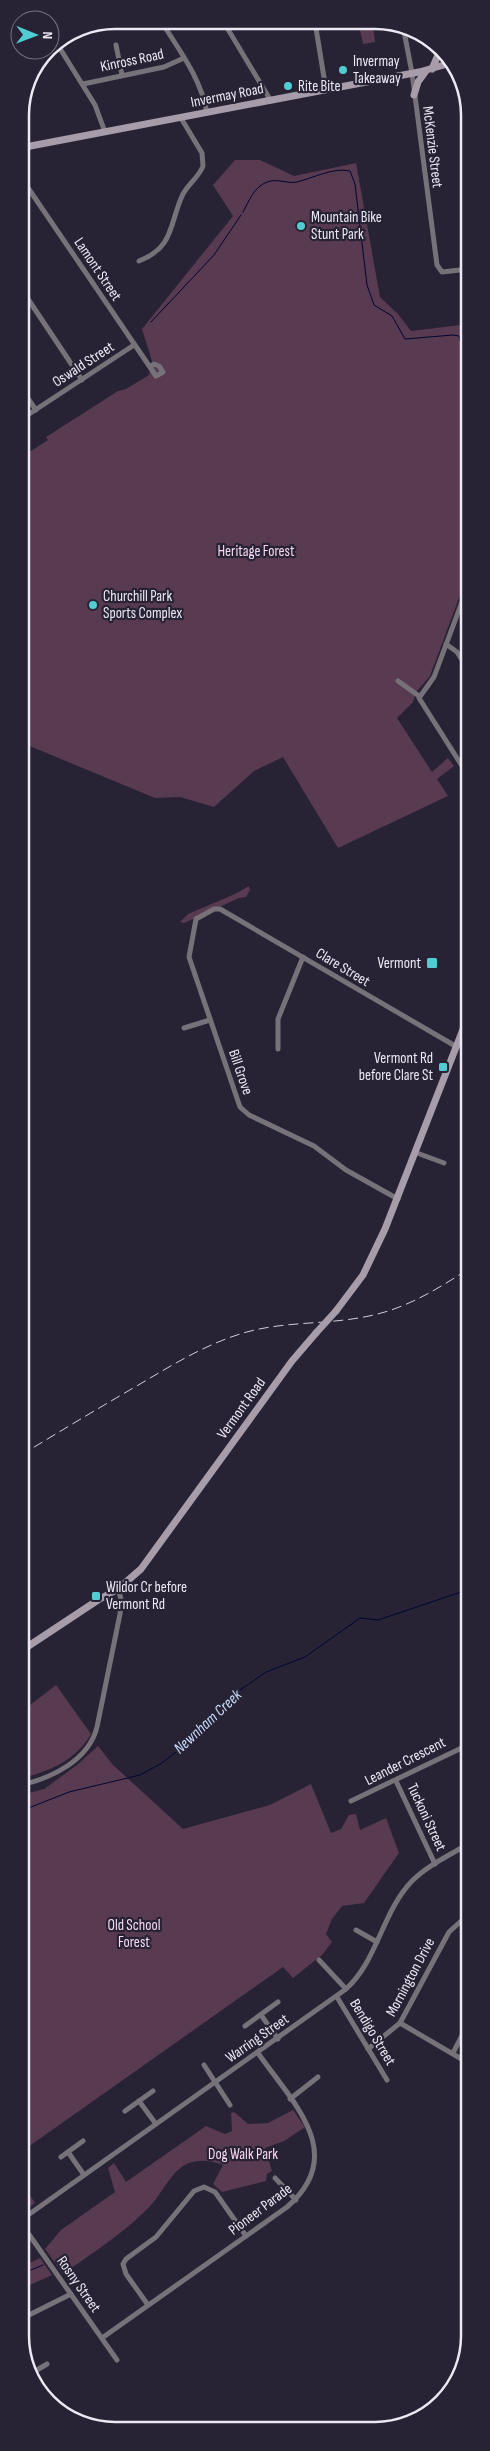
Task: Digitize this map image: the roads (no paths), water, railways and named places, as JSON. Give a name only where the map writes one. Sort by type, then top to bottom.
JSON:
[{"type":"street","points":[[166,29],[200,86],[207,113]]},
{"type":"street","points":[[228,29],[271,100]]},
{"type":"street","points":[[316,29],[326,90]]},
{"type":"street","name":"McKenzie Street","points":[[404,34],[412,74],[435,259],[440,271],[461,270]]},
{"type":"street","points":[[116,45],[122,75]]},
{"type":"street","points":[[60,49],[95,105],[104,132]]},
{"type":"street","points":[[414,95],[418,82],[432,69],[438,56]]},
{"type":"street","name":"Kinross Road","points":[[83,84],[164,67],[184,58]]},
{"type":"street","name":"Invermay Road","points":[[432,69],[443,62]]},
{"type":"street","name":"Invermay Road","points":[[29,146],[412,74],[445,65]]},
{"type":"street","points":[[139,261],[151,257],[165,244],[183,194],[203,166],[202,153],[181,118]]},
{"type":"street","name":"Lamont Street","points":[[29,189],[156,376],[163,372],[162,369],[154,364],[150,367]]},
{"type":"street","points":[[29,300],[82,380]]},
{"type":"street","name":"Oswald Street","points":[[29,414],[134,345]]},
{"type":"street","points":[[29,400],[36,410]]},
{"type":"street","points":[[419,696],[433,680],[461,604]]},
{"type":"street","points":[[446,644],[457,652],[461,659]]},
{"type":"street","points":[[398,681],[419,696],[420,702],[461,765]]},
{"type":"street","name":"Clare Street","points":[[217,908],[457,1047]]},
{"type":"street","name":"Bill Grove","points":[[217,908],[196,919],[189,952],[237,1101],[244,1112],[324,1152],[346,1170],[398,1199]]},
{"type":"street","points":[[278,1049],[278,1019],[303,957]]},
{"type":"street","points":[[184,1028],[210,1020]]},
{"type":"street","name":"Vermont Road","points":[[29,1646],[118,1589],[150,1559],[258,1407],[363,1275],[417,1153],[461,1037]]},
{"type":"street","points":[[417,1153],[444,1163]]},
{"type":"street","points":[[29,1783],[67,1765],[82,1755],[92,1744],[120,1614],[122,1599],[118,1589]]},
{"type":"street","name":"Leander Crescent","points":[[352,1802],[461,1748]]},
{"type":"street","name":"Tuckoni Street","points":[[396,1781],[435,1864]]},
{"type":"street","name":"Warring Street","points":[[29,2216],[346,1990],[362,1972],[404,1892],[412,1881],[461,1848]]},
{"type":"street","name":"Mornington Drive","points":[[368,2049],[400,2023],[449,1932],[461,1919]]},
{"type":"street","points":[[356,1930],[378,1942]]},
{"type":"street","points":[[318,1960],[346,1990]]},
{"type":"street","name":"Bendigo Street","points":[[337,1997],[387,2080]]},
{"type":"street","points":[[246,2026],[278,2002]]},
{"type":"street","points":[[261,2015],[278,2039]]},
{"type":"street","points":[[400,2023],[461,2058]]},
{"type":"street","points":[[453,2053],[461,2037]]},
{"type":"street","name":"Pioneer Parade","points":[[102,2338],[296,2200],[309,2182],[315,2162],[316,2150],[307,2123],[258,2054]]},
{"type":"street","points":[[204,2064],[230,2104]]},
{"type":"street","points":[[290,2099],[318,2077]]},
{"type":"street","points":[[125,2111],[153,2091]]},
{"type":"street","points":[[139,2101],[156,2124]]},
{"type":"street","points":[[61,2157],[82,2142]]},
{"type":"street","points":[[68,2152],[84,2175]]},
{"type":"street","points":[[275,2178],[296,2200]]},
{"type":"street","points":[[148,2305],[126,2274],[123,2264],[126,2259],[163,2231],[194,2191],[204,2187],[215,2192],[246,2236]]},
{"type":"street","name":"Rosny Street","points":[[29,2234],[118,2360]]},
{"type":"street","points":[[29,2315],[71,2294]]},
{"type":"street","points":[[37,2371],[47,2364]]},
{"type":"waterway","points":[[243,212],[255,191],[267,182],[297,182],[337,170],[350,171],[355,184],[367,285],[374,305],[392,316],[405,339],[453,335],[459,336],[461,345]]},
{"type":"waterway","points":[[151,322],[214,255],[241,215]]},
{"type":"waterway","name":"Newnham Creek","points":[[29,1808],[69,1792],[140,1775],[162,1763],[181,1748],[230,1697],[266,1672],[305,1657],[360,1618],[378,1620],[461,1592]]},
{"type":"waterway","points":[[29,2271],[43,2265]]},
{"type":"railway","points":[[29,1450],[173,1365],[226,1339],[270,1327],[379,1314],[419,1298],[461,1274]]},
{"type":"place","name":"Invermay Takeaway","points":[[343,70]]},
{"type":"place","name":"Rite Bite","points":[[288,86]]},
{"type":"place","name":"Mountain Bike Stunt Park","points":[[301,226]]},
{"type":"place","name":"Churchill Park Sports Complex","points":[[93,605]]},
{"type":"place","name":"Vermont","points":[[432,963]]},
{"type":"place","name":"Vermont Rd before Clare St","points":[[443,1067]]},
{"type":"place","name":"Wildor Cr before Vermont Rd","points":[[96,1596]]},
{"type":"park label","name":"Heritage Forest","points":[[256,551]]},
{"type":"park label","name":"Old School Forest","points":[[134,1934]]},
{"type":"park label","name":"Dog Walk Park","points":[[243,2154]]}]
